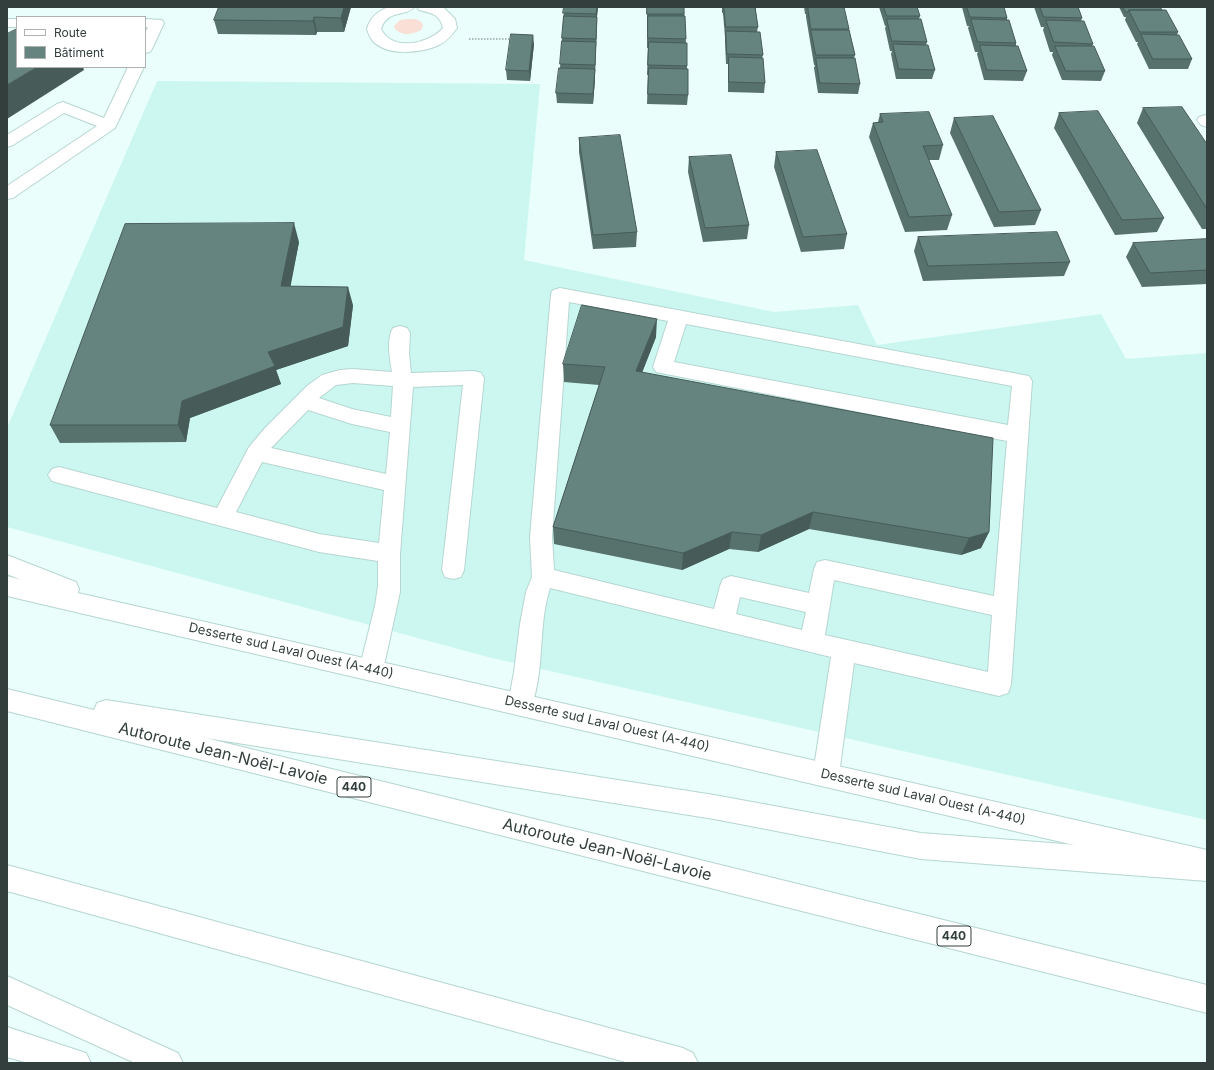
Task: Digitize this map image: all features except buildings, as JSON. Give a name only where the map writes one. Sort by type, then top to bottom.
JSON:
[{"type":"main road","points":[[407,7],[390,11],[378,19],[374,29],[378,38],[391,45],[409,47],[428,44],[442,37],[450,28],[448,19],[439,11],[424,7]]},
{"type":"main road","points":[[146,23],[157,23],[146,47]]},
{"type":"main road","points":[[7,194],[109,124],[136,68]]},
{"type":"main road","points":[[7,142],[63,107],[109,124]]},
{"type":"main road","points":[[520,704],[525,686],[532,614],[537,592],[543,577],[541,537],[560,294],[1022,381],[999,685],[844,650],[543,577]]},
{"type":"main road","points":[[679,317],[663,367],[1018,435]]},
{"type":"main road","points":[[371,670],[372,659],[388,598],[390,579],[389,554],[404,391],[399,354],[400,333]]},
{"type":"main road","points":[[222,518],[256,453],[272,433],[314,391],[329,380],[340,377],[366,377],[402,380],[474,378],[453,570]]},
{"type":"main road","points":[[305,400],[319,407],[350,417],[400,426]]},
{"type":"main road","points":[[256,453],[395,484]]},
{"type":"main road","points":[[59,475],[319,543],[389,554]]},
{"type":"main road","points":[[7,564],[132,615]]},
{"type":"main road","points":[[812,642],[825,570],[1004,608]]},
{"type":"main road","name":"Desserte sud Laval Ouest (A-440)","points":[[7,586],[1207,863]]},
{"type":"main road","points":[[723,620],[731,586],[818,605]]},
{"type":"main road","points":[[826,774],[844,650]]},
{"type":"main road","points":[[7,696],[714,807],[921,846],[1207,868]]},
{"type":"main road","name":"Autoroute Jean-Noël-Lavoie","points":[[7,700],[1207,999]]},
{"type":"main road","points":[[7,878],[683,1063]]},
{"type":"main road","points":[[7,990],[168,1063]]},
{"type":"main road","points":[[7,1042],[76,1063]]},
{"type":"path","points":[[466,39],[516,39]]},
{"type":"shaded area","points":[[400,20],[419,20],[423,25],[421,30],[414,33],[404,34],[395,29],[394,26]]},
{"type":"shaded area","points":[[157,81],[540,84],[524,260],[774,312],[858,305],[877,345],[1101,314],[1126,359],[1207,353],[1207,820],[488,657],[7,527],[7,428]]}]
